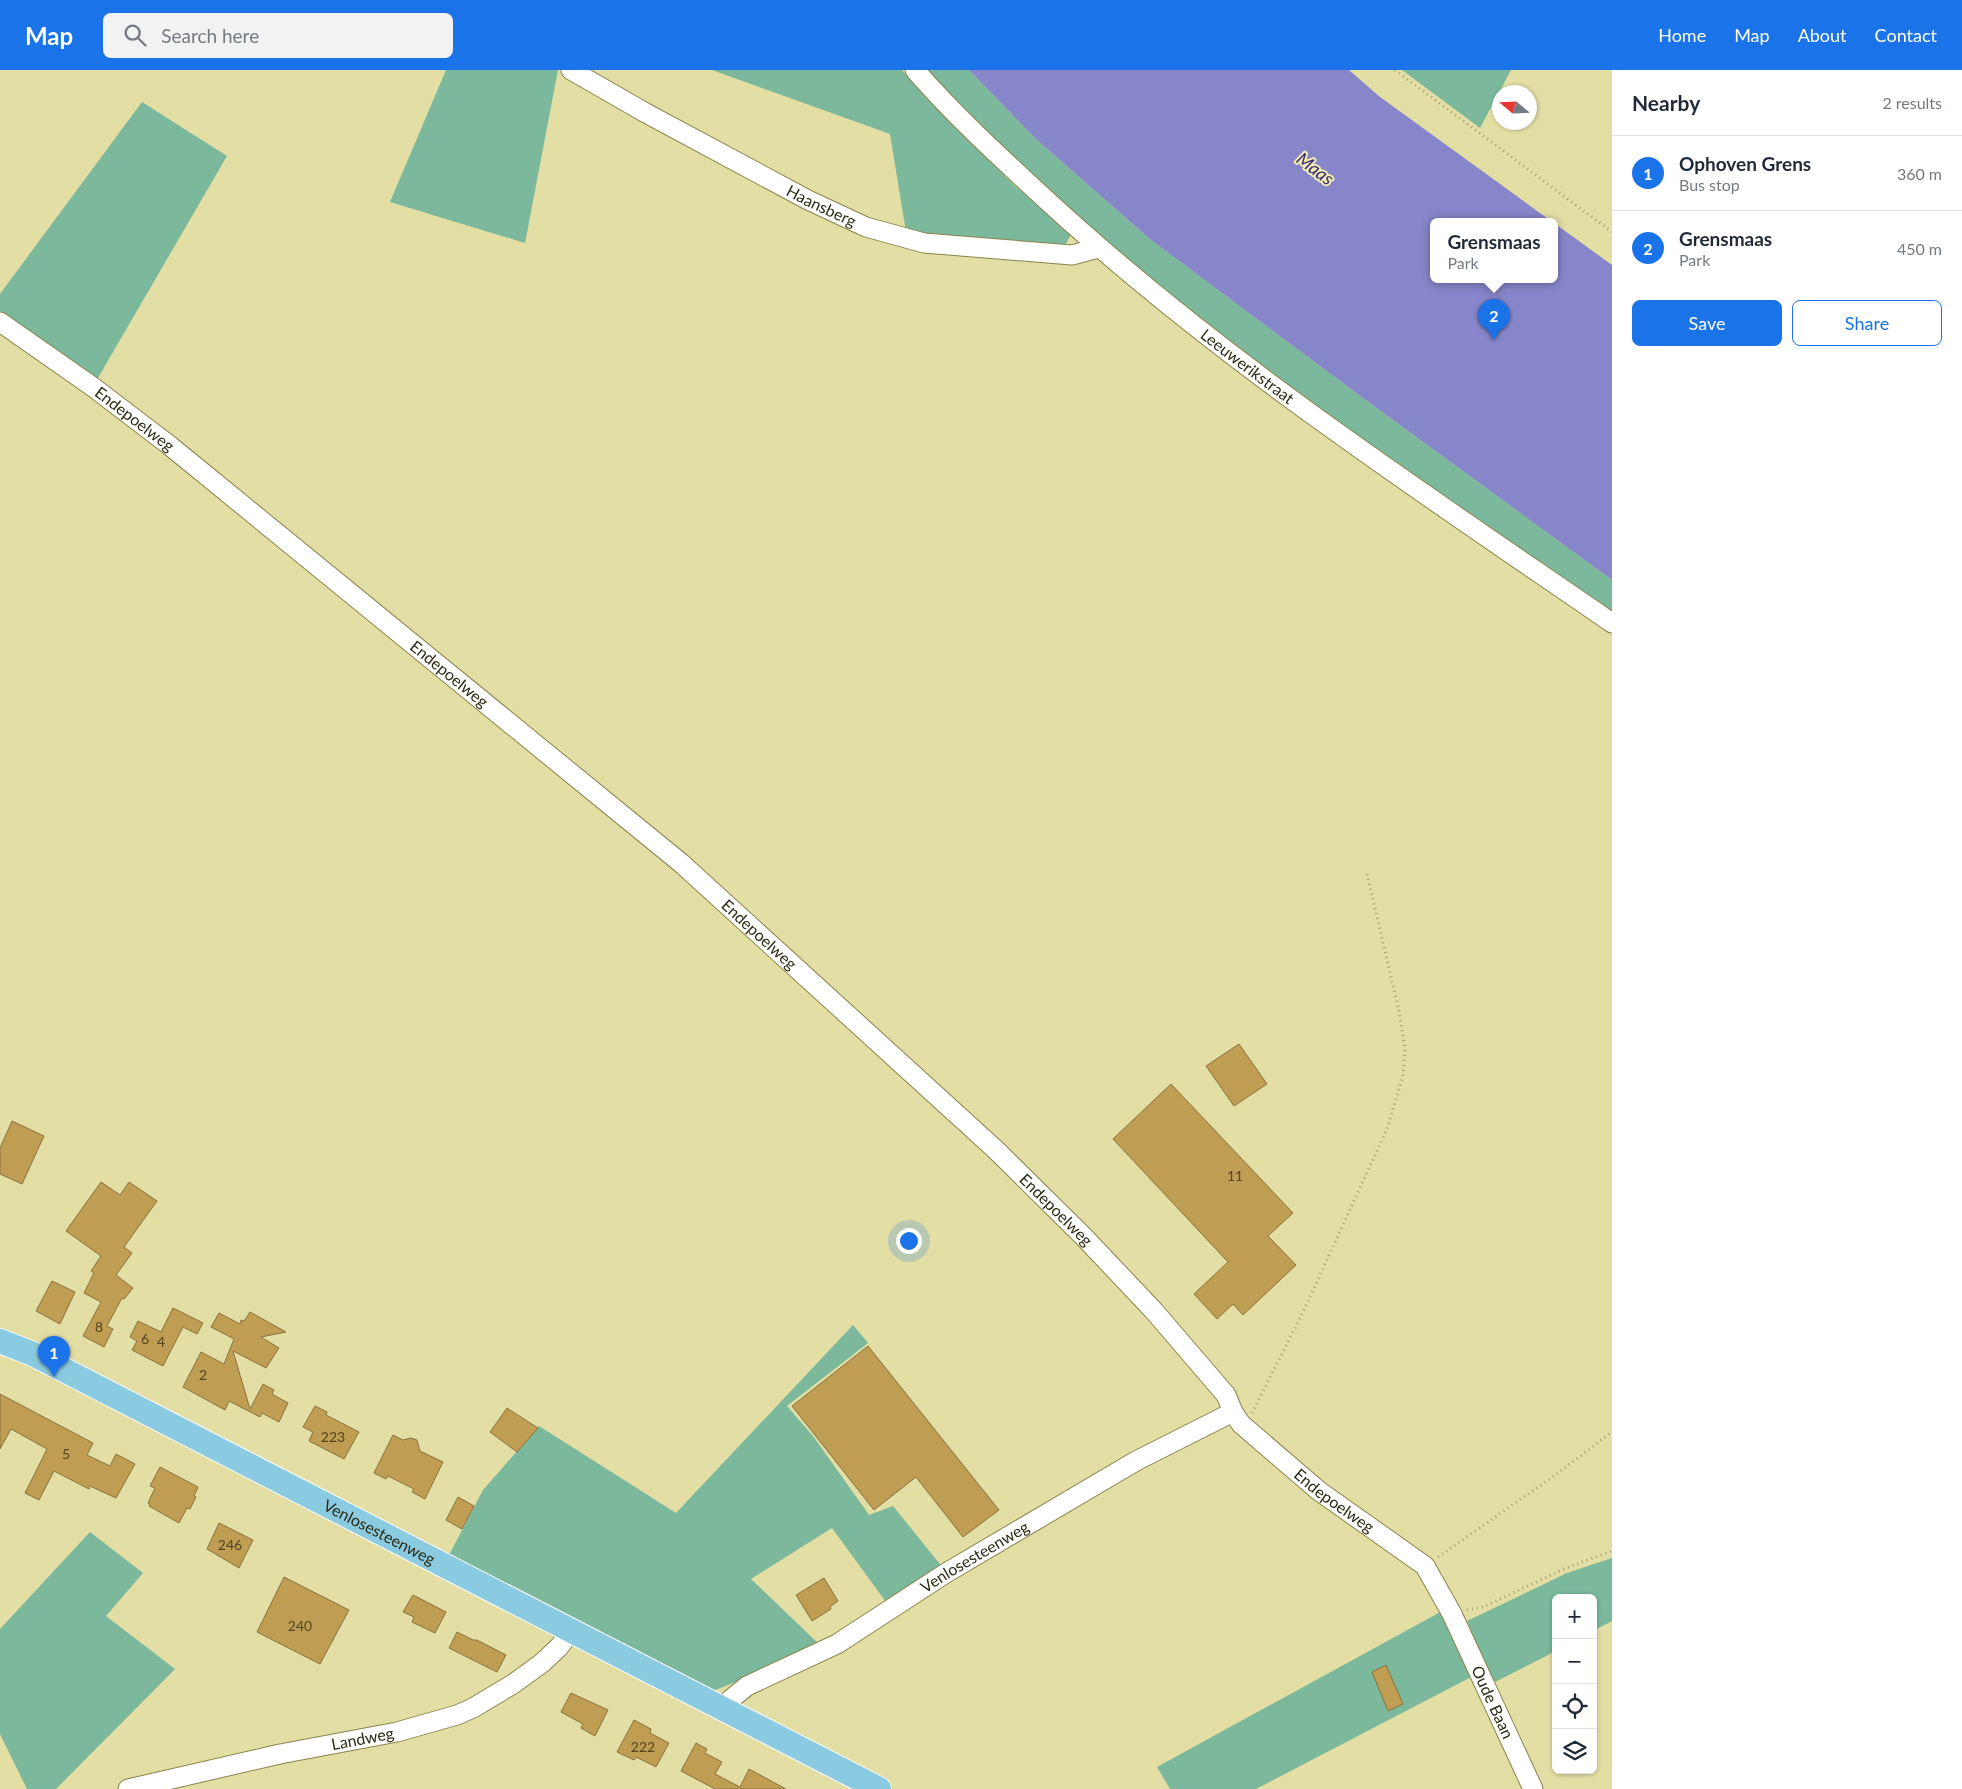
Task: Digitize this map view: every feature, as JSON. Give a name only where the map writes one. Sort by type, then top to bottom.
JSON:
[{"type":"main road","name":"Venlosesteenweg","points":[[0,1328],[33,1354]]},
{"type":"main road","name":"Venlosesteenweg","points":[[0,1342],[33,1354],[879,1789]]},
{"type":"street","name":"Haansberg","points":[[571,70],[644,112],[866,227],[924,243],[1072,255],[1098,248]]},
{"type":"street","name":"Leeuwerikstraat","points":[[915,70],[1001,157],[1098,248],[1193,325],[1332,430],[1612,623]]},
{"type":"street","name":"Endepoelweg","points":[[0,322],[93,387],[169,445],[681,863],[996,1150],[1057,1210],[1154,1311],[1226,1395],[1237,1418],[1319,1490],[1425,1566],[1452,1614]]},
{"type":"street","name":"Venlosesteenweg","points":[[726,1710],[730,1699],[746,1686],[837,1644],[946,1573],[1136,1461],[1237,1418]]},
{"type":"street","name":"Oude Baan","points":[[1452,1614],[1533,1789]]},
{"type":"street","name":"Landweg","points":[[128,1789],[280,1754],[398,1732],[457,1715],[473,1708],[521,1679],[548,1658],[571,1631]]},
{"type":"path","points":[[1395,70],[1612,232]]},
{"type":"path","points":[[1237,1418],[1255,1410],[1303,1312],[1387,1129],[1403,1076],[1404,1048],[1399,1011],[1367,874]]},
{"type":"path","points":[[1425,1566],[1554,1476],[1612,1432]]},
{"type":"path","points":[[1452,1614],[1483,1607],[1566,1568],[1612,1551]]},
{"type":"green space","points":[[446,70],[558,70],[525,243],[390,202]]},
{"type":"green space","points":[[712,70],[902,70],[920,91],[1015,186],[1071,234],[1064,248],[906,232],[890,134]]},
{"type":"green space","points":[[922,70],[969,70],[1037,140],[1151,240],[1612,580],[1612,618],[1389,466],[1115,254]]},
{"type":"green space","points":[[1402,70],[1511,70],[1503,85],[1492,85],[1492,106],[1480,128]]},
{"type":"green space","points":[[142,102],[227,156],[95,383],[0,315],[0,294]]},
{"type":"green space","points":[[853,1325],[868,1343],[787,1406],[813,1436],[869,1515],[893,1506],[943,1568],[886,1602],[832,1528],[751,1579],[822,1647],[713,1691],[449,1555],[483,1490],[539,1426],[676,1513]]},
{"type":"green space","points":[[90,1532],[143,1573],[106,1616],[175,1669],[56,1789],[27,1789],[0,1734],[0,1629]]},
{"type":"green space","points":[[1612,1558],[1612,1621],[1597,1629],[1597,1594],[1552,1594],[1552,1653],[1493,1683],[1467,1621],[1567,1573]]},
{"type":"green space","points":[[1444,1610],[1475,1675],[1256,1789],[1170,1789],[1157,1767]]},
{"type":"water","name":"Maas","points":[[969,70],[1349,70],[1380,97],[1547,218],[1430,218],[1430,283],[1558,283],[1558,226],[1612,265],[1612,580],[1151,240],[1037,140]]},
{"type":"building","points":[[1239,1044],[1267,1084],[1234,1106],[1206,1066]]},
{"type":"building","points":[[1171,1084],[1293,1213],[1268,1236],[1296,1265],[1243,1315],[1233,1304],[1217,1319],[1194,1294],[1228,1262],[1113,1139]]},
{"type":"building","points":[[12,1121],[44,1136],[22,1184],[0,1174],[0,1148]]},
{"type":"building","points":[[101,1182],[120,1195],[129,1182],[157,1201],[124,1247],[132,1253],[116,1275],[133,1288],[124,1299],[122,1298],[107,1326],[113,1329],[104,1347],[83,1336],[101,1302],[84,1293],[94,1273],[91,1271],[101,1256],[66,1231]]},
{"type":"building","points":[[52,1281],[75,1292],[60,1324],[36,1311]]},
{"type":"building","points":[[173,1308],[203,1323],[197,1334],[183,1327],[163,1366],[132,1350],[137,1341],[130,1337],[138,1321],[161,1332]]},
{"type":"building","points":[[250,1312],[286,1332],[261,1337],[279,1348],[266,1368],[233,1351],[250,1409],[263,1384],[274,1390],[272,1394],[288,1403],[279,1422],[262,1413],[260,1417],[229,1401],[225,1410],[183,1387],[201,1352],[224,1364],[234,1339],[211,1327],[219,1313],[240,1324],[241,1320],[244,1321]]},
{"type":"building","points":[[868,1346],[999,1510],[963,1537],[916,1477],[874,1510],[792,1406]]},
{"type":"building","points":[[0,1394],[93,1443],[87,1455],[110,1466],[116,1454],[135,1464],[116,1498],[90,1486],[89,1489],[54,1471],[39,1500],[25,1493],[47,1449],[11,1429],[0,1449]]},
{"type":"building","points":[[315,1406],[327,1412],[326,1415],[359,1432],[344,1459],[309,1441],[313,1432],[303,1427]]},
{"type":"building","points":[[507,1408],[538,1428],[517,1452],[490,1432]]},
{"type":"building","points":[[393,1435],[403,1440],[411,1438],[417,1440],[420,1451],[443,1462],[425,1499],[412,1492],[414,1489],[388,1476],[386,1479],[374,1473]]},
{"type":"building","points":[[160,1467],[198,1487],[194,1496],[196,1497],[190,1509],[187,1508],[179,1523],[149,1506],[150,1504],[148,1503],[155,1488],[150,1486]]},
{"type":"building","points":[[458,1497],[474,1506],[462,1529],[446,1520]]},
{"type":"building","points":[[219,1523],[253,1540],[239,1568],[207,1549]]},
{"type":"building","points":[[284,1577],[349,1610],[320,1664],[257,1632]]},
{"type":"building","points":[[824,1578],[838,1601],[830,1607],[831,1609],[812,1621],[796,1595]]},
{"type":"building","points":[[413,1595],[446,1612],[435,1633],[412,1622],[414,1617],[403,1612]]},
{"type":"building","points":[[457,1632],[506,1655],[497,1672],[449,1648]]},
{"type":"building","points":[[1386,1665],[1403,1704],[1388,1711],[1372,1672]]},
{"type":"building","points":[[571,1693],[608,1710],[595,1736],[581,1728],[583,1724],[561,1712]]},
{"type":"building","points":[[634,1720],[651,1729],[650,1733],[669,1743],[656,1767],[636,1757],[634,1760],[617,1752]]},
{"type":"building","points":[[696,1743],[707,1749],[705,1753],[722,1762],[715,1774],[740,1787],[749,1769],[786,1789],[715,1789],[681,1771]]},
{"type":"place","name":"Grensmaas","points":[[1494,340]]},
{"type":"place","name":"Ophoven Grens","points":[[54,1377]]}]
